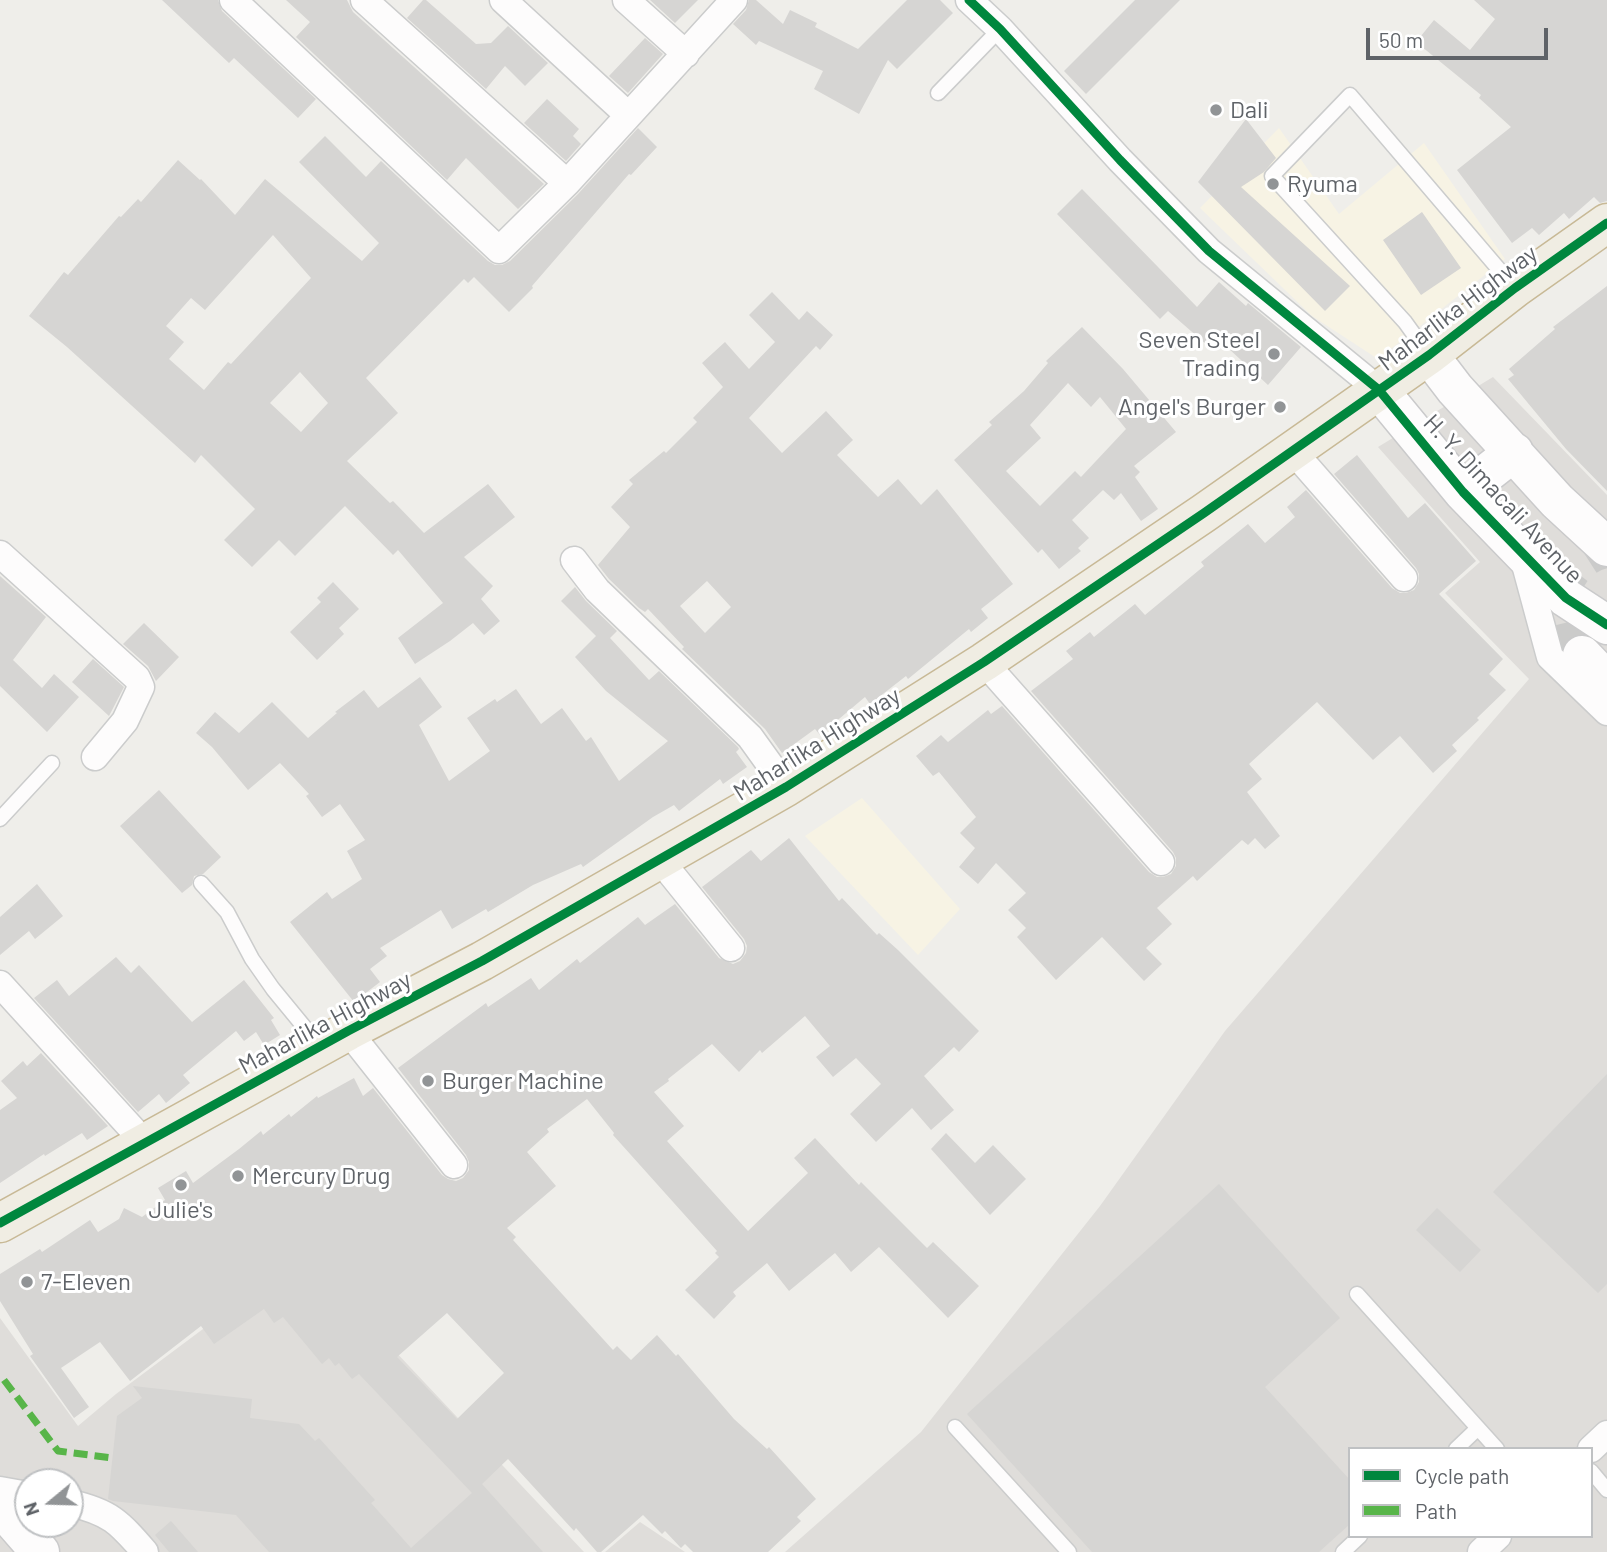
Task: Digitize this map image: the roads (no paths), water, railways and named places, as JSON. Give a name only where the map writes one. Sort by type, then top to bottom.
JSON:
[{"type":"highway","name":"Maharlika Highway","points":[[0,1223],[334,1039],[482,961],[786,787],[984,662],[1380,390],[1515,288],[1607,223]]},
{"type":"street","points":[[233,0],[499,250],[567,183],[734,0]]},
{"type":"street","points":[[364,0],[567,183]]},
{"type":"street","points":[[503,0],[628,116]]},
{"type":"street","points":[[626,0],[686,54]]},
{"type":"street","points":[[969,0],[1000,29],[1120,160],[1209,251],[1380,390]]},
{"type":"street","name":"H. Y. Dimacali Avenue","points":[[1429,355],[1455,389],[1557,501],[1607,547]]},
{"type":"street","name":"H. Y. Dimacali Avenue","points":[[1380,390],[1463,492],[1566,598],[1607,625]]},
{"type":"street","points":[[1292,450],[1404,578]]},
{"type":"street","points":[[1463,492],[1514,452]]},
{"type":"street","points":[[1521,552],[1550,657],[1607,712]]},
{"type":"street","points":[[0,554],[136,678],[141,687],[125,721],[95,757]]},
{"type":"street","points":[[575,560],[597,590],[696,682],[750,737],[786,787]]},
{"type":"street","points":[[984,662],[1160,862]]},
{"type":"street","points":[[660,860],[731,948]]},
{"type":"street","points":[[0,984],[145,1143]]},
{"type":"street","points":[[334,1039],[454,1166]]},
{"type":"street","points":[[1593,1447],[1607,1434]]},
{"type":"street","points":[[0,1506],[40,1552]]},
{"type":"street","points":[[84,1507],[107,1514],[123,1527],[145,1552]]},
{"type":"street","points":[[1481,1552],[1497,1538]]},
{"type":"lane","points":[[938,93],[1000,29]]},
{"type":"lane","points":[[1429,355],[1405,322],[1272,176],[1350,95],[1515,288]]},
{"type":"lane","points":[[0,819],[52,764]]},
{"type":"lane","points":[[201,883],[227,912],[252,959],[272,989],[334,1039]]},
{"type":"lane","points":[[1357,1294],[1495,1447]]},
{"type":"lane","points":[[955,1427],[1069,1552]]},
{"type":"lane","points":[[1458,1447],[1478,1428]]},
{"type":"lane","points":[[1593,1473],[1607,1490]]},
{"type":"lane","points":[[1343,1552],[1358,1538]]},
{"type":"tunnel","points":[[1582,655],[1565,634],[1561,621],[1561,593],[1573,569],[1582,560],[1607,549]]},
{"type":"place","name":"Dali","points":[[1216,110]]},
{"type":"place","name":"Ryuma","points":[[1273,184]]},
{"type":"place","name":"Seven Steel Trading","points":[[1274,354]]},
{"type":"place","name":"Angel's Burger","points":[[1280,407]]},
{"type":"place","name":"Burger Machine","points":[[428,1081]]},
{"type":"place","name":"Mercury Drug","points":[[238,1176]]},
{"type":"place","name":"Julie's","points":[[181,1185]]},
{"type":"place","name":"7-Eleven","points":[[27,1282]]}]
